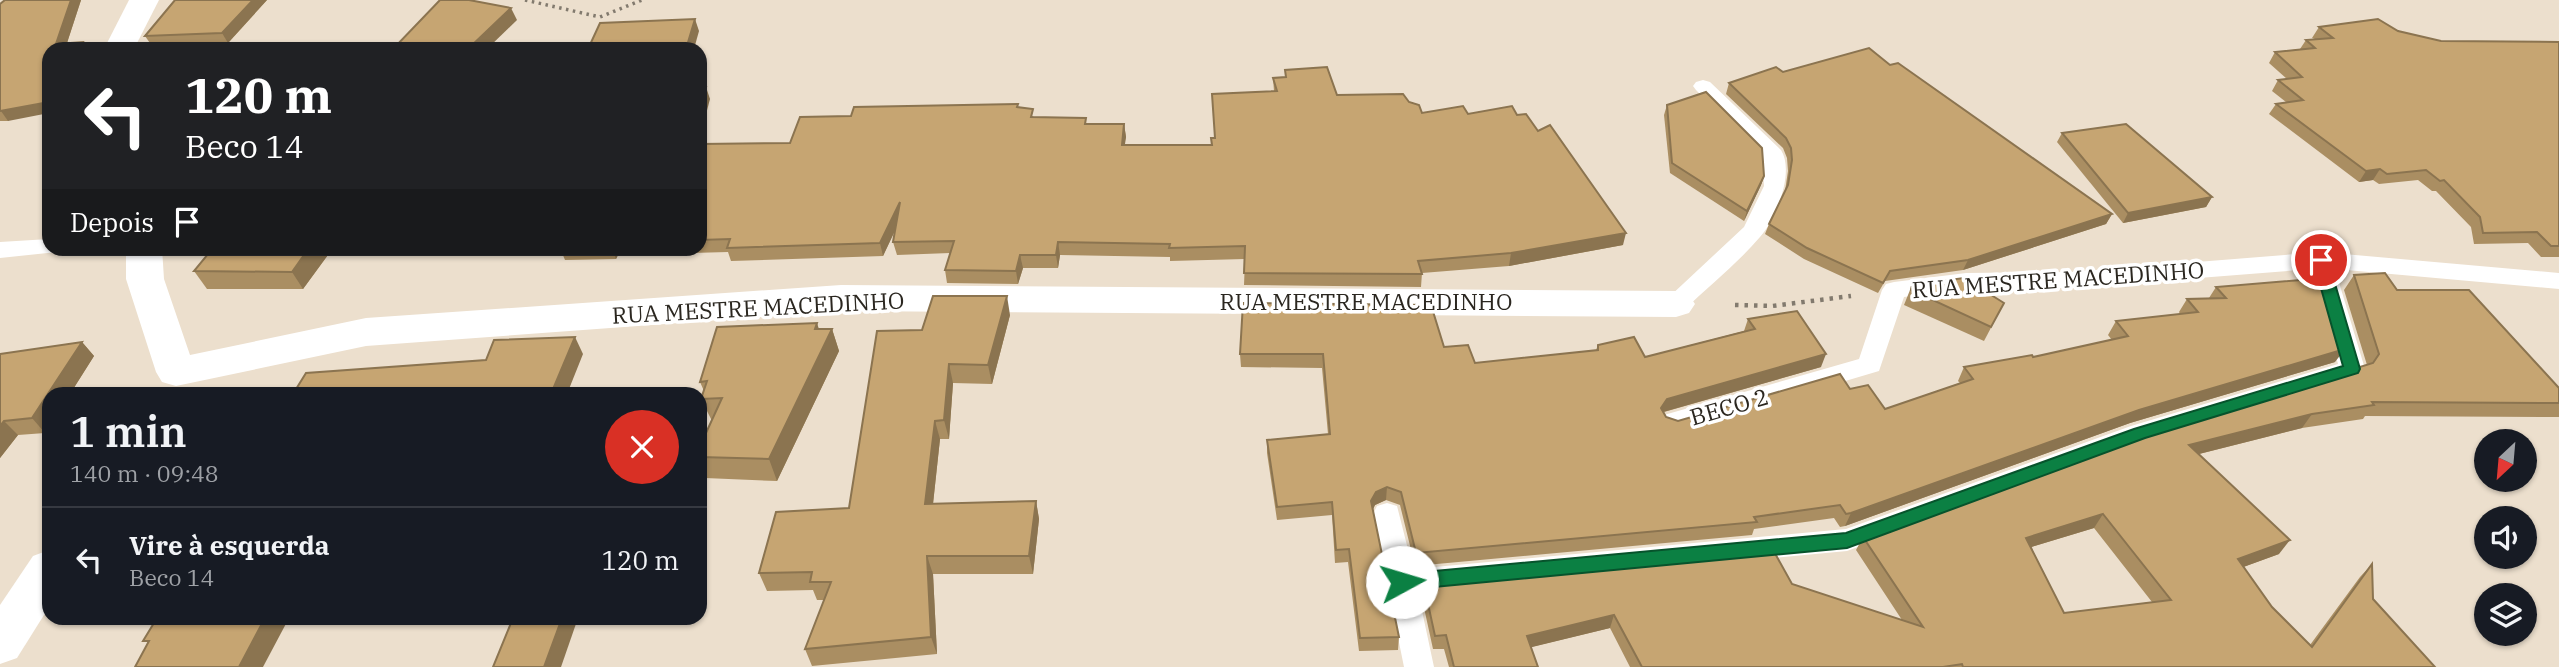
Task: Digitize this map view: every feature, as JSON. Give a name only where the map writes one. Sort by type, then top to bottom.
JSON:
[{"type":"street","points":[[123,42],[144,0]]},
{"type":"street","points":[[144,256],[145,279],[169,383]]},
{"type":"street","name":"RUA MESTRE MACEDINHO","points":[[169,383],[366,332],[841,298],[1676,304]]},
{"type":"street","points":[[0,644],[42,580]]},
{"type":"lane","points":[[1676,304],[1753,231],[1775,186],[1773,155],[1703,86]]},
{"type":"lane","points":[[0,250],[42,247]]},
{"type":"lane","points":[[1402,582],[1847,540],[2140,433],[2352,369],[2321,260]]},
{"type":"lane","name":"RUA MESTRE MACEDINHO","points":[[1894,290],[1966,281],[2071,280],[2321,260],[2529,281],[2559,281]]},
{"type":"lane","name":"BECO 2","points":[[1673,422],[1870,365],[1894,290]]},
{"type":"lane","points":[[1387,514],[1419,667]]},
{"type":"path","points":[[525,0],[600,17],[642,0]]},
{"type":"path","name":"RUA MESTRE MACEDINHO","points":[[1676,304],[1772,306],[1894,290]]},
{"type":"building","points":[[5,0],[71,0],[57,42],[42,42],[42,103],[0,111],[0,4]]},
{"type":"building","points":[[175,0],[253,0],[222,33],[145,36]]},
{"type":"building","points":[[440,0],[469,0],[511,8],[475,42],[400,42]]},
{"type":"building","points":[[695,19],[688,42],[591,42],[600,23]]},
{"type":"building","points":[[2378,19],[2398,31],[2441,41],[2559,42],[2559,246],[2551,246],[2537,232],[2483,233],[2480,217],[2444,180],[2440,181],[2426,170],[2387,174],[2380,169],[2366,171],[2276,104],[2303,100],[2278,80],[2302,77],[2275,52],[2315,48],[2306,40],[2333,38],[2319,27]]},
{"type":"building","points":[[1869,48],[1890,65],[1898,63],[2112,214],[1968,260],[1890,271],[1883,283],[1807,248],[1769,224],[1788,185],[1791,148],[1786,138],[1729,83],[1776,67],[1783,72]]},
{"type":"building","points":[[1327,67],[1337,95],[1403,94],[1409,102],[1419,105],[1422,113],[1463,106],[1468,114],[1512,106],[1517,115],[1526,114],[1538,131],[1550,125],[1626,233],[1511,253],[1418,261],[1422,274],[1244,273],[1245,246],[1169,248],[1170,244],[1058,242],[1056,255],[1020,255],[1016,271],[945,270],[954,241],[893,242],[900,202],[880,243],[727,248],[730,239],[707,240],[707,144],[790,143],[800,117],[851,116],[854,107],[1018,104],[1017,107],[1033,109],[1031,117],[1086,118],[1085,124],[1124,124],[1122,145],[1212,145],[1211,138],[1215,138],[1212,94],[1277,91],[1273,78],[1286,77],[1285,70]]},
{"type":"building","points":[[1706,92],[1762,148],[1764,176],[1747,211],[1672,163],[1667,105]]},
{"type":"building","points":[[2126,124],[2212,197],[2128,213],[2062,133]]},
{"type":"building","points":[[206,256],[303,256],[292,272],[194,271]]},
{"type":"building","points":[[2385,273],[2397,290],[2469,290],[2559,388],[2559,403],[2372,402],[2374,405],[2312,414],[2189,445],[2290,540],[2238,559],[2272,607],[2312,647],[2372,564],[2373,599],[2435,667],[1963,667],[1962,664],[1943,667],[1642,667],[1614,615],[1527,636],[1538,667],[1454,667],[1446,635],[1435,636],[1423,581],[1772,548],[1792,584],[1923,627],[1863,537],[2158,429],[2373,363],[2379,354],[2354,275]],"holes":[[[2103,514],[2171,600],[2064,613],[2026,538]]]},
{"type":"building","points":[[1964,278],[2004,303],[1991,327],[1911,290],[1912,285]]},
{"type":"building","points":[[2325,278],[2345,349],[2139,410],[1851,513],[1846,514],[1840,505],[1754,517],[1757,522],[1416,553],[1401,492],[1387,487],[1376,492],[1371,501],[1399,637],[1360,638],[1349,549],[1336,550],[1332,502],[1277,507],[1267,440],[1330,434],[1323,354],[1240,354],[1243,303],[1431,305],[1444,347],[1468,345],[1475,363],[1598,350],[1598,345],[1634,337],[1645,357],[1755,329],[1748,319],[1797,311],[1826,354],[1667,399],[1661,408],[1666,417],[1678,421],[1840,374],[1850,389],[1868,385],[1885,409],[1973,379],[1964,367],[2032,355],[2033,357],[2128,336],[2116,321],[2198,312],[2187,299],[2226,298],[2216,287]]},
{"type":"building","points":[[933,296],[1007,296],[988,365],[949,364],[944,420],[935,421],[925,504],[1036,501],[1029,556],[927,556],[931,637],[805,649],[831,582],[810,582],[812,572],[759,573],[776,512],[849,508],[877,331],[922,330]]},
{"type":"building","points":[[817,323],[815,329],[832,329],[769,459],[707,457],[707,431],[722,398],[707,399],[707,381],[700,382],[717,327]]},
{"type":"building","points":[[575,337],[554,387],[297,387],[306,373],[486,360],[494,340]]},
{"type":"building","points":[[82,342],[52,387],[42,387],[42,403],[32,418],[4,421],[0,426],[0,354]]},
{"type":"building","points":[[153,625],[261,625],[239,667],[135,667],[149,641],[143,641]]},
{"type":"building","points":[[510,625],[559,625],[544,667],[493,667]]},
{"type":"route","points":[[1402,582],[1847,540],[2140,433],[2352,369],[2321,260]]}]
